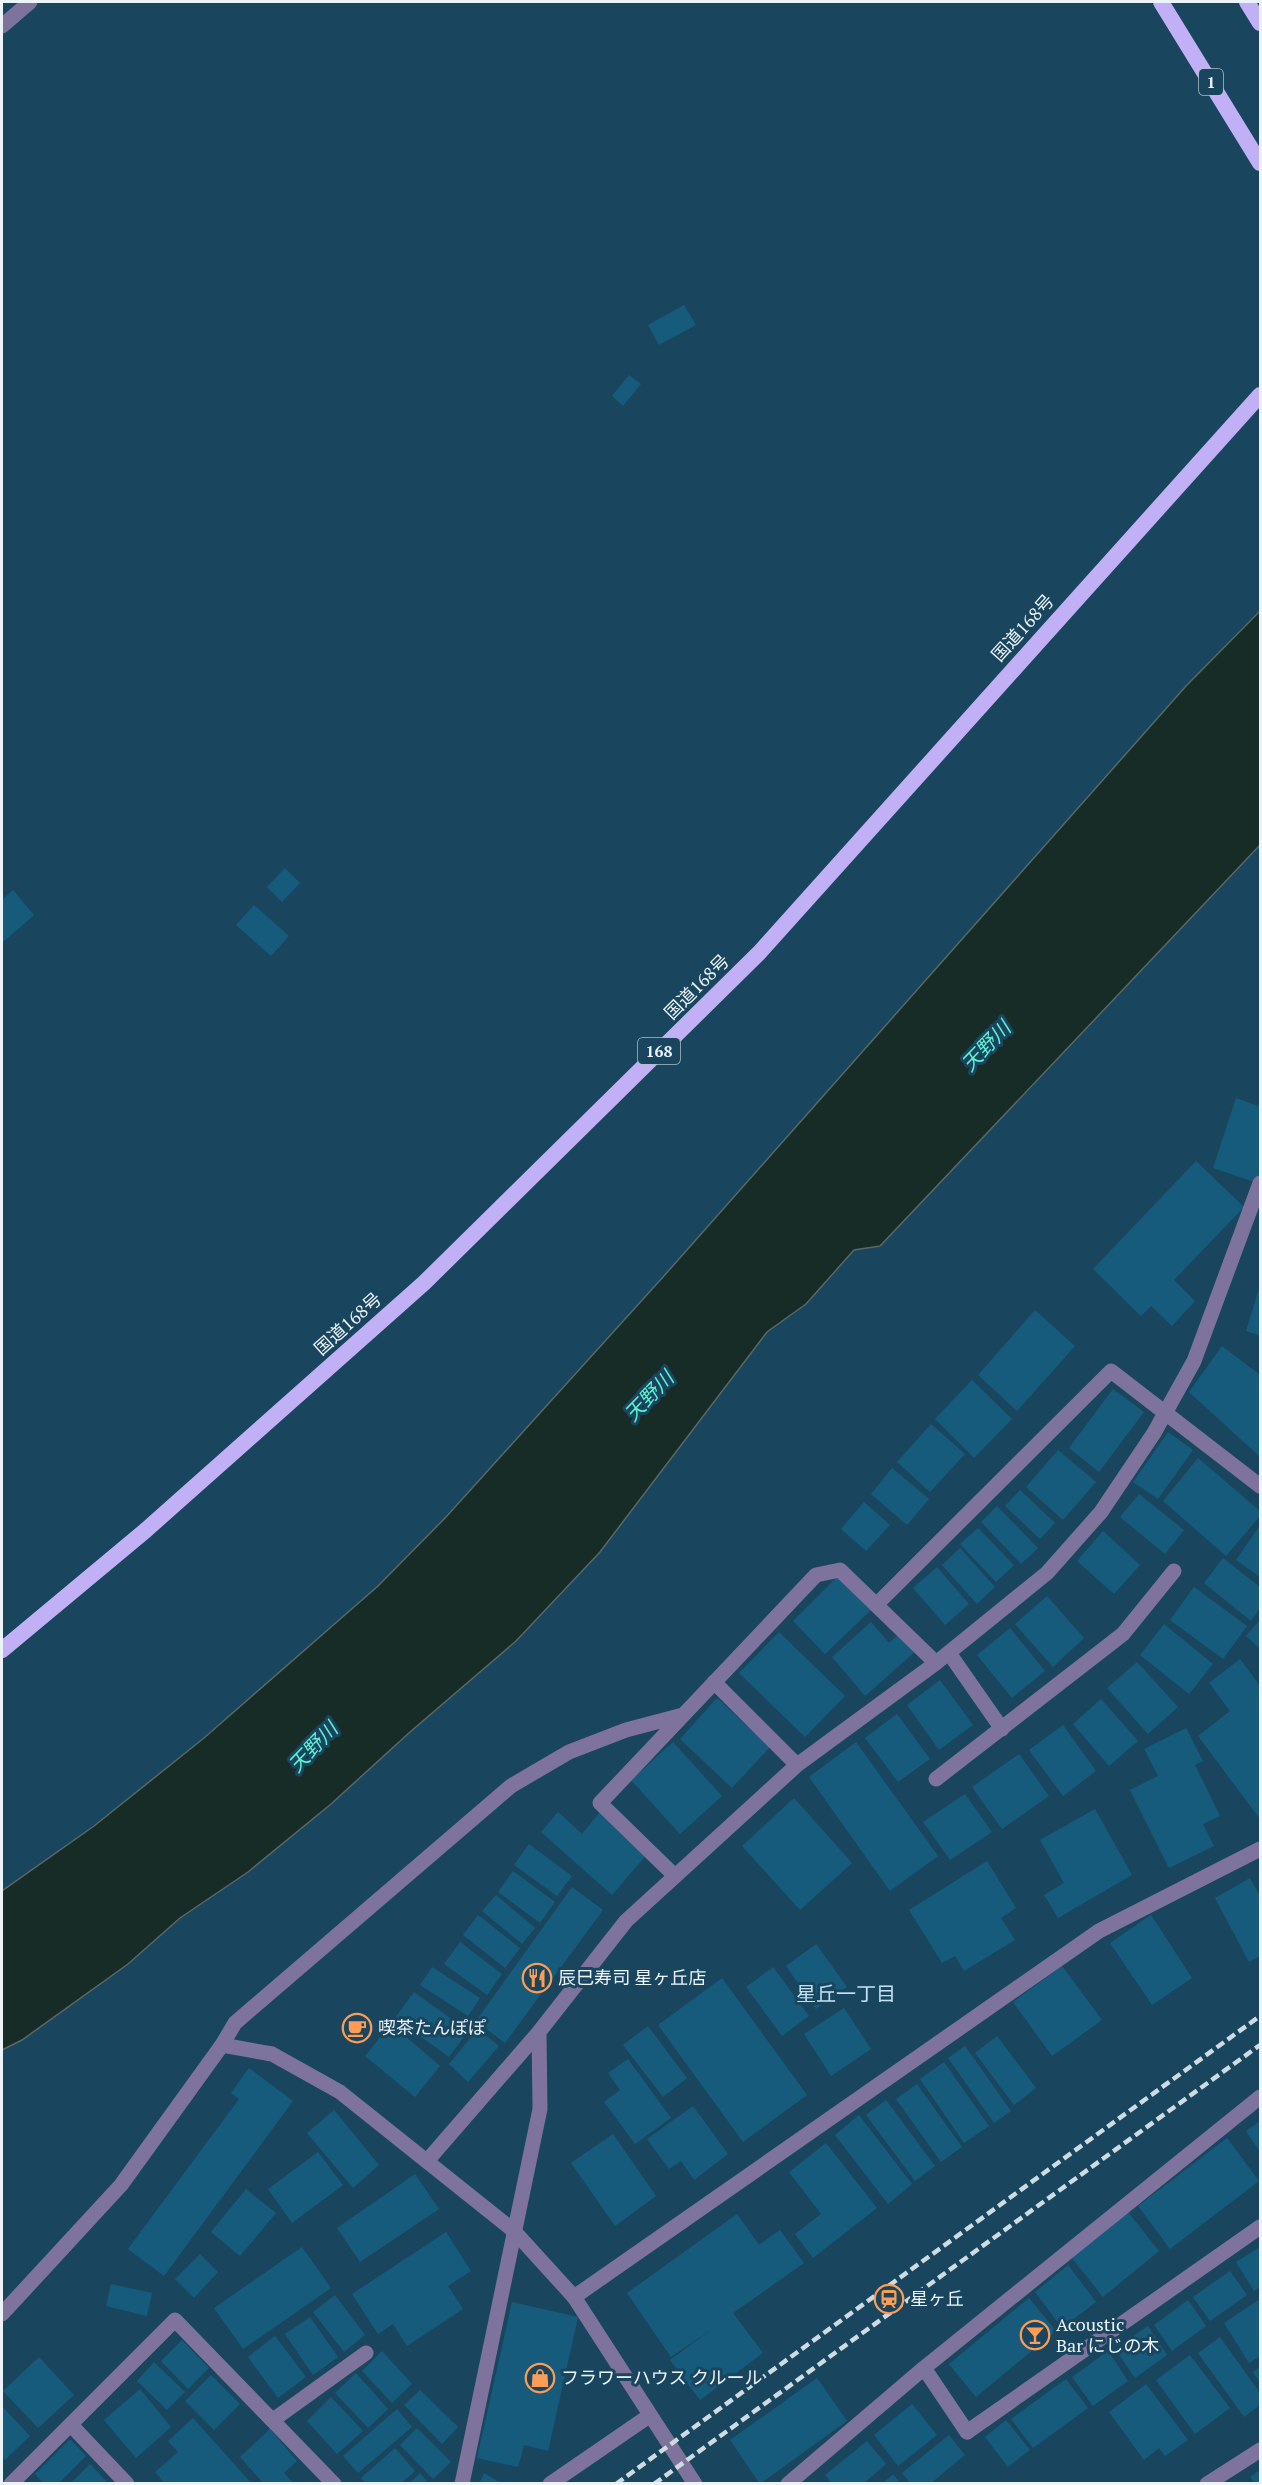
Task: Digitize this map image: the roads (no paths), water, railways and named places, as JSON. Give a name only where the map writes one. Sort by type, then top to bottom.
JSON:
[{"type":"highway","name":"1","points":[[1161,2],[1260,163]]},
{"type":"highway","points":[[1247,2],[1260,23]]},
{"type":"highway","name":"国道168号","points":[[2,1650],[146,1530],[424,1283],[759,953],[1260,395]]},
{"type":"street","points":[[2,26],[30,2]]},
{"type":"street","points":[[427,2161],[539,2032],[626,1922],[797,1765],[943,1658],[1047,1573],[1101,1512],[1165,1412],[1194,1361],[1260,1183]]},
{"type":"street","points":[[876,1605],[1112,1371],[1260,1486]]},
{"type":"street","points":[[675,1876],[600,1803],[816,1575],[840,1570],[876,1605],[943,1658],[1002,1729]]},
{"type":"street","points":[[936,1779],[1123,1634],[1174,1571]]},
{"type":"street","points":[[714,1682],[797,1765]]},
{"type":"street","points":[[2,2314],[121,2185],[235,2024],[511,1786],[569,1752],[626,1730],[684,1715]]},
{"type":"street","points":[[574,2297],[1099,1931],[1260,1849]]},
{"type":"street","points":[[462,2484],[540,2109],[539,2032]]},
{"type":"street","points":[[222,2045],[272,2054],[340,2092],[514,2231],[574,2297],[695,2484]]},
{"type":"street","points":[[788,2484],[924,2368],[1260,2097]]},
{"type":"street","points":[[924,2368],[967,2432],[1260,2227]]},
{"type":"street","points":[[12,2484],[175,2320],[334,2484]]},
{"type":"street","points":[[273,2420],[366,2353]]},
{"type":"street","points":[[550,2484],[650,2416]]},
{"type":"street","points":[[71,2425],[127,2484]]},
{"type":"street","points":[[1213,2482],[1260,2450]]},
{"type":"water","name":"天野川","points":[[1260,611],[1260,845],[880,1246],[854,1250],[806,1304],[767,1332],[600,1552],[516,1641],[331,1804],[248,1872],[180,1918],[128,1964],[22,2040],[2,2050],[2,1891],[94,1826],[204,1738],[378,1586],[446,1517],[663,1277],[1186,686]]},
{"type":"railway","points":[[616,2484],[1260,2016]]},
{"type":"railway","points":[[654,2484],[1260,2045]]},
{"type":"place","name":"辰巳寿司 星ヶ丘店","points":[[537,1978]]},
{"type":"place","name":"喫茶たんぽぽ","points":[[357,2028]]},
{"type":"place","name":"星ヶ丘","points":[[889,2299]]},
{"type":"place","name":"Acoustic Bar にじの木","points":[[1035,2335]]},
{"type":"place","name":"フラワーハウス クルール","points":[[540,2378]]},
{"type":"district","name":"星丘一丁目","points":[[846,1994]]}]
